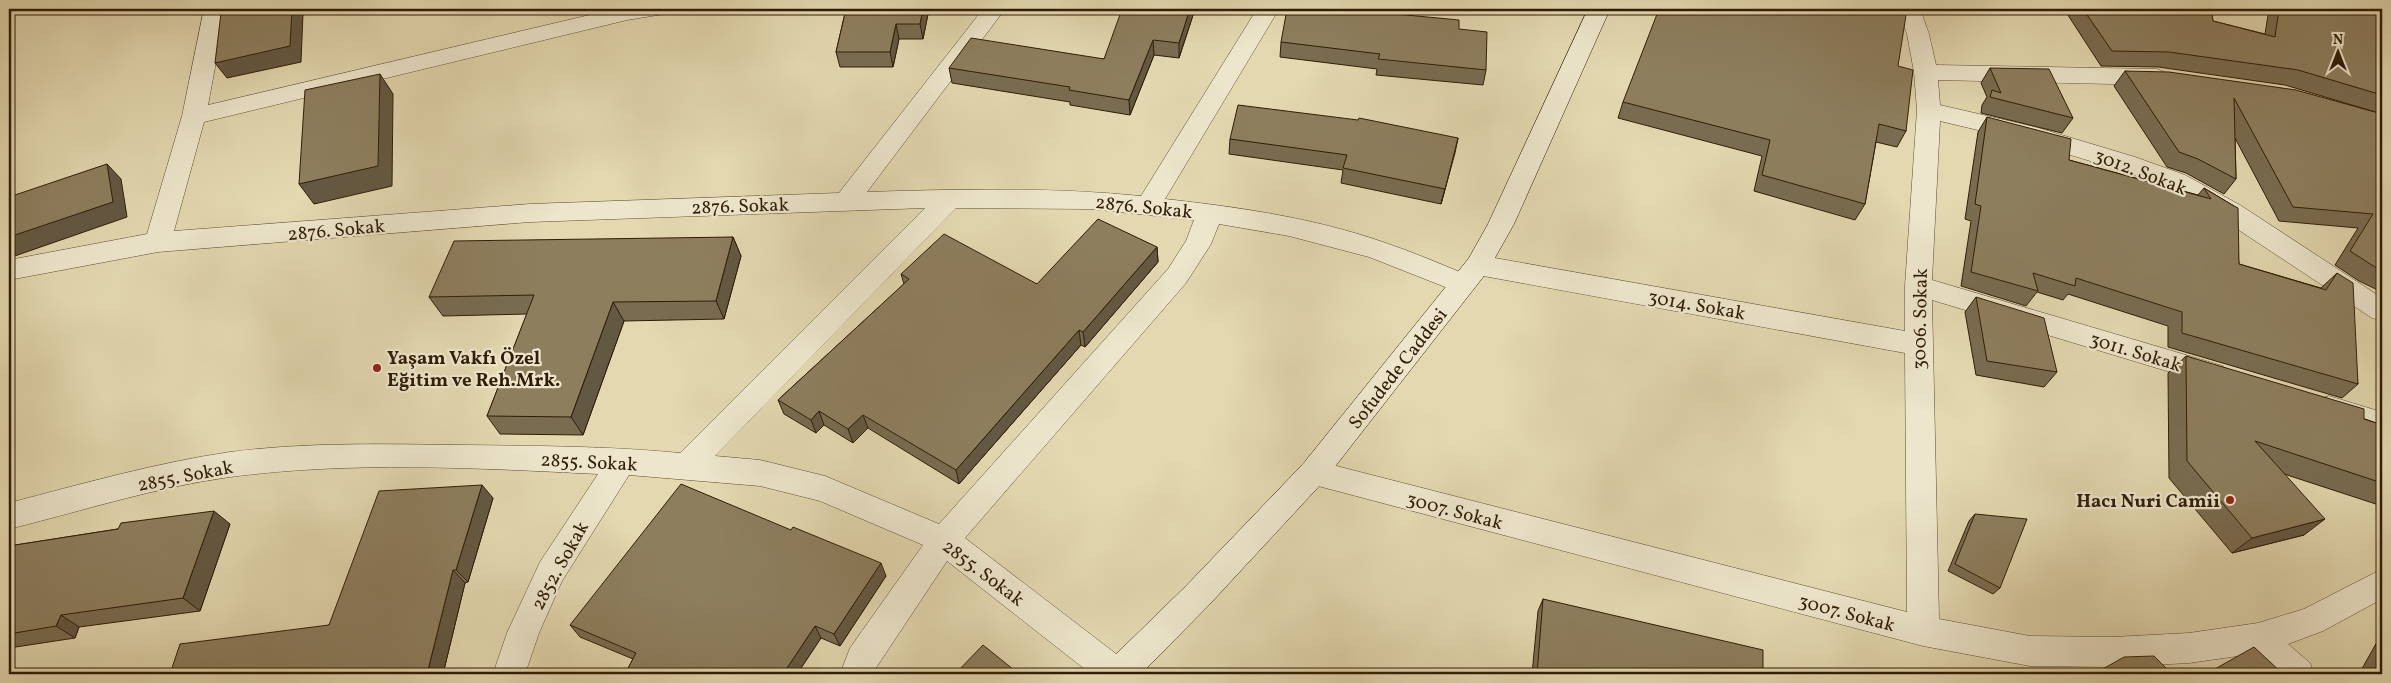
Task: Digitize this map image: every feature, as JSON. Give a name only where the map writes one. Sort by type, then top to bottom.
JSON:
[{"type":"street","points":[[158,242],[194,116],[215,9]]},
{"type":"street","points":[[194,116],[627,14],[656,9]]},
{"type":"street","points":[[846,202],[994,9]]},
{"type":"street","points":[[1148,205],[1268,9]]},
{"type":"street","name":"Sofudede Caddesi","points":[[1118,674],[1197,596],[1313,473],[1470,274],[1501,224],[1599,9]]},
{"type":"street","name":"3006. Sokak","points":[[1909,9],[1918,34],[1926,72],[1929,110],[1918,286],[1917,344],[1923,631]]},
{"type":"street","points":[[1926,72],[2177,79]]},
{"type":"street","name":"3012. Sokak","points":[[1929,110],[2036,136],[2126,163],[2176,181],[2231,212],[2382,311]]},
{"type":"street","points":[[686,466],[950,199]]},
{"type":"street","name":"2876. Sokak","points":[[9,270],[158,242],[530,213],[950,199],[1091,200],[1210,213],[1289,227],[1470,274]]},
{"type":"street","points":[[856,674],[862,658],[944,540],[1177,276],[1198,244],[1210,213]]},
{"type":"street","name":"3014. Sokak","points":[[1470,274],[1917,344]]},
{"type":"street","name":"3011. Sokak","points":[[1918,286],[2240,382]]},
{"type":"street","points":[[2306,402],[2382,424]]},
{"type":"street","name":"2855. Sokak","points":[[9,516],[156,479],[230,465],[260,462],[379,456],[521,458],[686,466],[760,473],[825,489],[886,517],[944,540],[1118,674]]},
{"type":"street","name":"2852. Sokak","points":[[509,674],[523,633],[551,572],[621,463]]},
{"type":"street","name":"3007. Sokak","points":[[1313,473],[1923,631],[2030,651],[2113,652],[2188,648],[2258,638],[2312,621],[2382,583]]},
{"type":"street","points":[[2258,638],[2298,674]]},
{"type":"building","points":[[239,9],[292,9],[290,46],[215,63],[221,13]]},
{"type":"building","points":[[846,9],[923,9],[920,24],[896,24],[890,52],[836,52]]},
{"type":"building","points":[[1122,9],[1190,9],[1179,43],[1153,40],[1129,100],[1069,90],[1070,87],[949,68],[971,38],[1104,59]]},
{"type":"building","points":[[1287,9],[1301,11],[1301,9],[1365,9],[1364,11],[1459,20],[1459,29],[1487,32],[1486,70],[1378,59],[1380,54],[1281,42]]},
{"type":"building","points":[[1659,9],[1907,9],[1898,66],[1913,70],[1906,131],[1879,124],[1865,204],[1762,175],[1770,140],[1623,102]]},
{"type":"building","points":[[2083,9],[2211,9],[2213,21],[2275,37],[2279,9],[2382,9],[2382,95],[2298,70],[2169,52],[2112,51]]},
{"type":"building","points":[[1990,68],[2049,69],[2073,118],[1990,97],[1992,90],[2001,93]]},
{"type":"building","points":[[2125,71],[2169,72],[2296,90],[2382,114],[2382,270],[2350,251],[2373,214],[2293,207],[2234,98],[2236,179],[2198,159],[2179,152]]},
{"type":"building","points":[[380,74],[378,166],[299,184],[305,90]]},
{"type":"building","points":[[1238,105],[1358,120],[1359,118],[1458,138],[1445,189],[1343,168],[1347,155],[1230,139]]},
{"type":"building","points":[[1987,117],[2071,139],[2069,160],[2211,199],[2204,188],[2238,208],[2239,264],[2326,290],[2337,273],[2353,283],[2358,384],[2182,333],[2182,312],[2076,278],[2075,286],[2033,273],[2038,291],[1971,272],[1981,206],[1975,204]]},
{"type":"building","points":[[107,164],[113,202],[9,237],[9,197]]},
{"type":"building","points":[[1098,219],[1157,247],[1083,332],[1079,330],[956,470],[863,415],[848,429],[819,411],[811,420],[778,400],[909,279],[901,274],[944,234],[1037,284]]},
{"type":"building","points":[[733,237],[716,301],[613,302],[571,417],[487,416],[534,295],[429,297],[454,241]]},
{"type":"building","points":[[1976,297],[2044,318],[2057,372],[1987,361]]},
{"type":"building","points":[[2186,356],[2364,409],[2364,419],[2382,425],[2382,483],[2255,441],[2325,519],[2252,538],[2187,461]]},
{"type":"building","points":[[681,484],[791,530],[793,527],[881,563],[834,634],[815,626],[783,674],[625,674],[636,653],[570,625]]},
{"type":"building","points":[[482,485],[456,570],[453,570],[427,674],[170,674],[180,644],[329,625],[379,491]]},
{"type":"building","points":[[214,511],[183,598],[61,615],[56,626],[9,634],[9,546],[118,529],[121,523]]},
{"type":"building","points":[[1975,514],[2027,519],[2000,588],[1955,564]]},
{"type":"building","points":[[1543,599],[1763,650],[1763,674],[1537,674]]},
{"type":"building","points":[[983,645],[1019,674],[955,674]]},
{"type":"building","points":[[2254,647],[2283,674],[2206,674]]},
{"type":"building","points":[[2154,656],[2172,674],[2094,674],[2124,657]]},
{"type":"building","points":[[2382,657],[2382,671],[2376,668]]},
{"type":"place","name":"Yaşam Vakfı Özel Eğitim ve Reh.Mrk.","points":[[377,368]]},
{"type":"place","name":"Hacı Nuri Camii","points":[[2230,500]]}]
